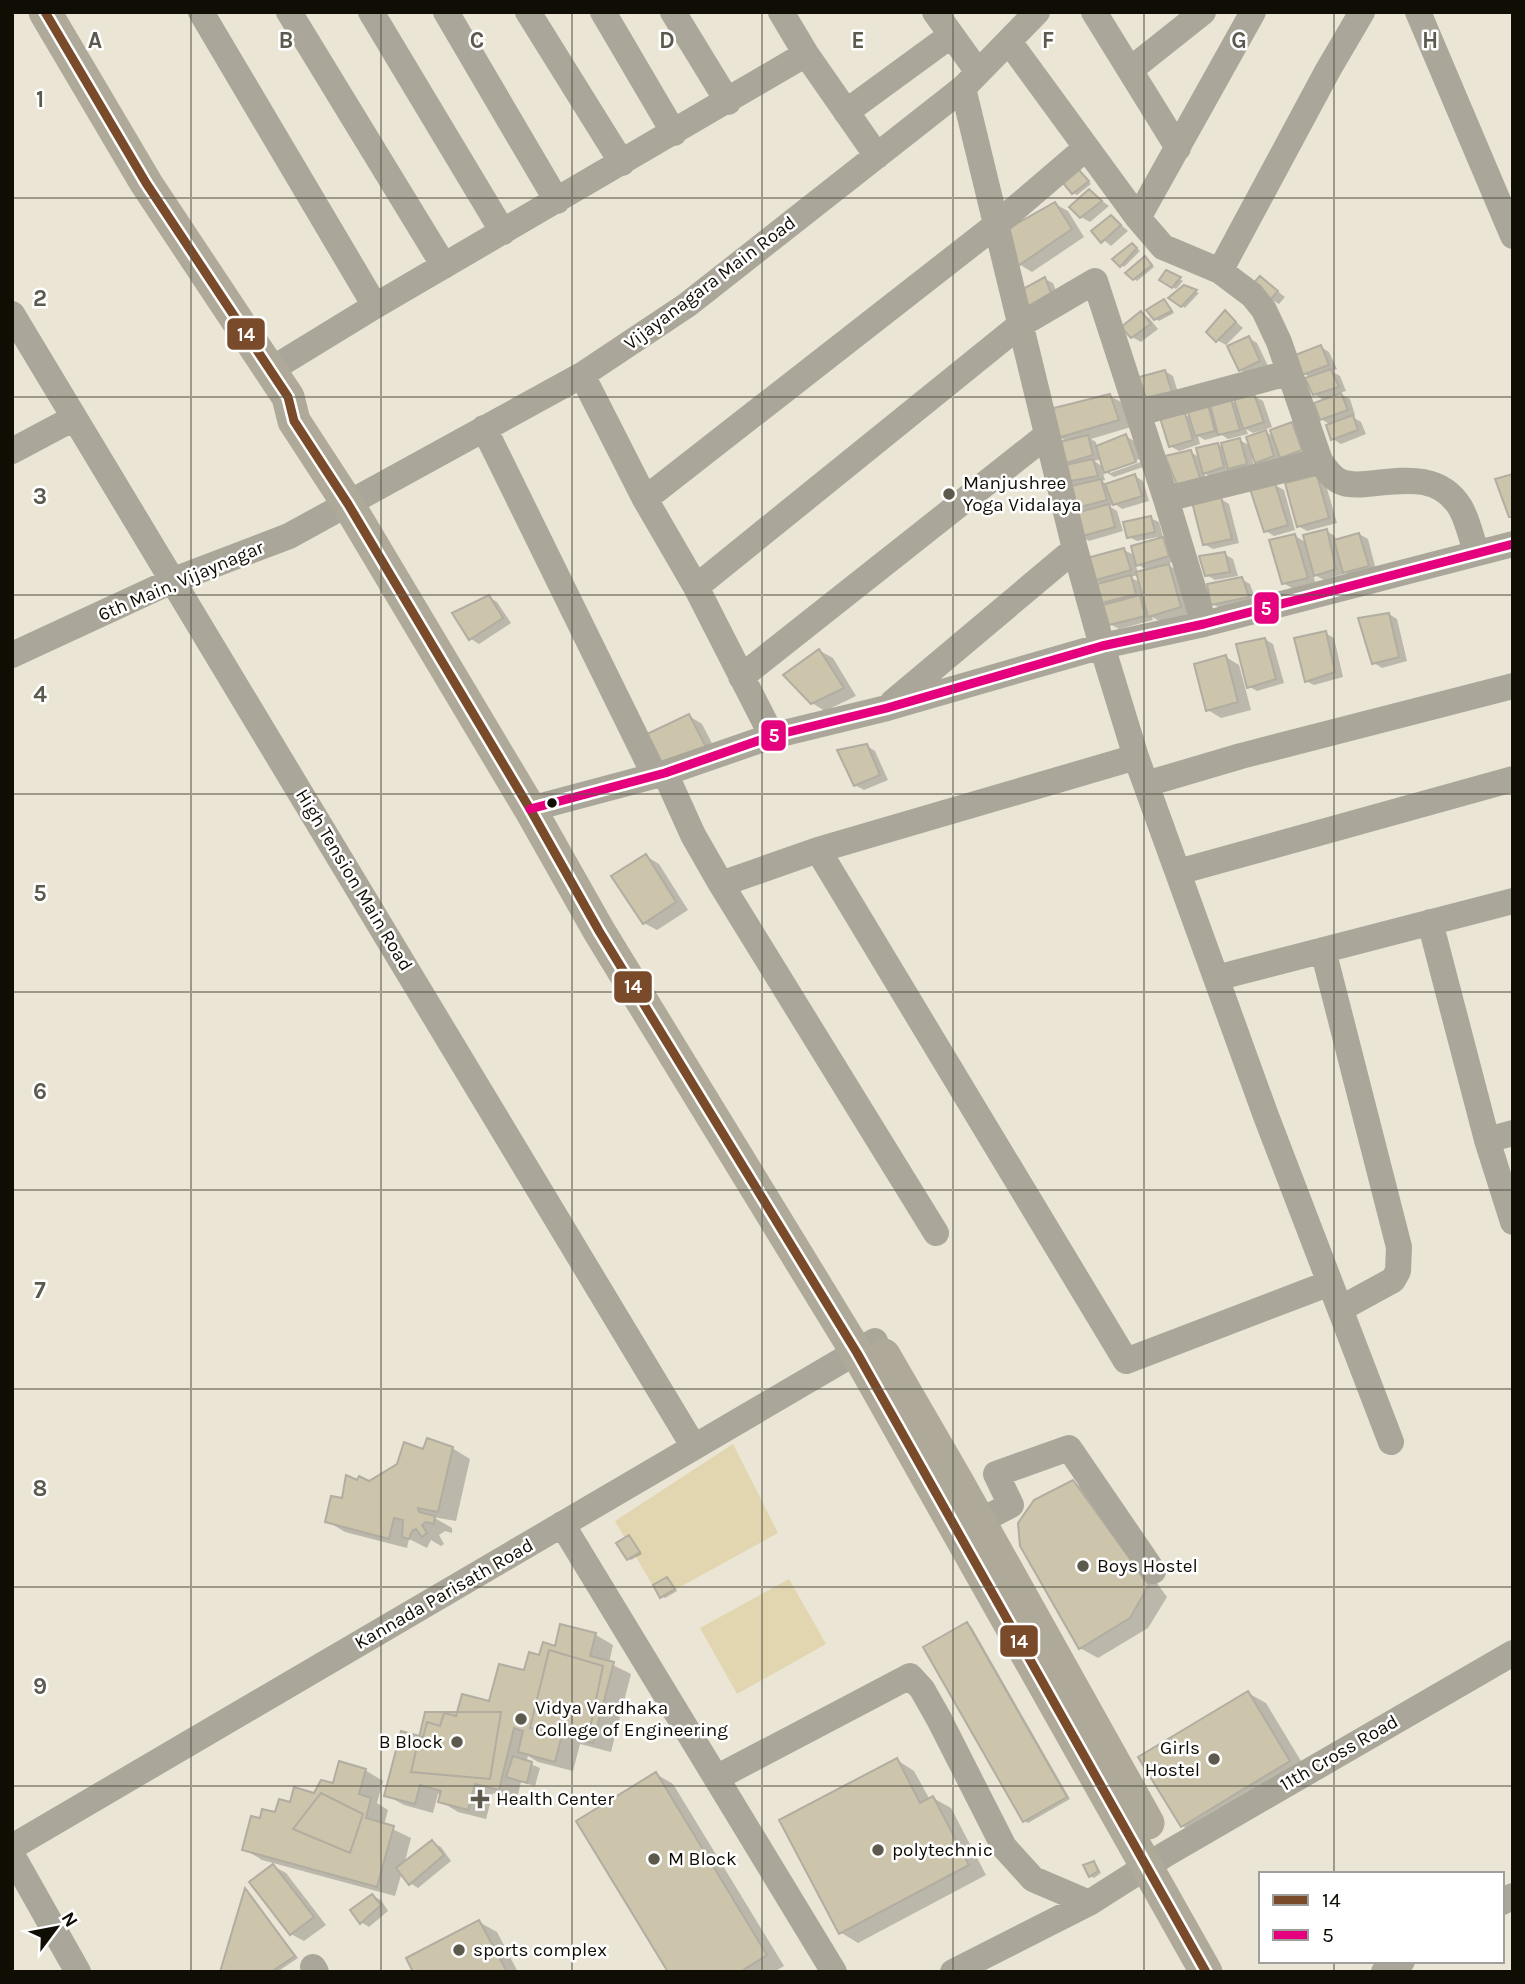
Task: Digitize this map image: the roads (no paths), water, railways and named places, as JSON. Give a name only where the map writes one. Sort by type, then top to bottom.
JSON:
[{"type":"main road","points":[[48,13],[146,183],[280,383],[294,421],[357,499],[540,806],[599,931],[980,1521],[1156,1860],[1206,1972]]},
{"type":"main road","points":[[866,1347],[1156,1860],[1231,1972]]},
{"type":"street","points":[[201,12],[375,306]]},
{"type":"street","points":[[289,12],[444,266]]},
{"type":"street","points":[[371,12],[502,232]]},
{"type":"street","points":[[446,12],[557,201]]},
{"type":"street","points":[[528,12],[622,163]]},
{"type":"street","points":[[603,12],[674,133]]},
{"type":"street","points":[[673,12],[728,102]]},
{"type":"street","points":[[780,12],[877,156]]},
{"type":"street","points":[[935,12],[971,80],[996,225],[1020,325],[1075,549],[1136,757],[1216,978],[1391,1442]]},
{"type":"street","name":"Vijayanagara Main Road","points":[[357,499],[582,375],[687,305],[971,80],[1010,43],[1037,12]]},
{"type":"street","points":[[1094,12],[1178,148]]},
{"type":"street","points":[[1130,70],[1203,12]]},
{"type":"street","points":[[1138,218],[1253,12]]},
{"type":"street","points":[[1220,271],[1362,12]]},
{"type":"street","points":[[1419,12],[1513,236]]},
{"type":"street","points":[[846,112],[950,36]]},
{"type":"street","points":[[1010,43],[1138,218],[1163,247],[1220,271],[1252,295],[1264,310],[1279,342],[1320,461],[1339,481],[1352,485],[1415,479],[1433,483],[1448,494],[1460,508],[1477,553]]},
{"type":"street","points":[[280,383],[375,306],[806,54]]},
{"type":"street","points":[[645,499],[996,225],[1086,148]]},
{"type":"street","points":[[695,587],[1020,325],[1096,281],[1204,624]]},
{"type":"street","name":"High Tension Main Road","points":[[12,314],[694,1447]]},
{"type":"street","points":[[1139,414],[1288,373]]},
{"type":"street","points":[[582,375],[772,736]]},
{"type":"street","points":[[12,451],[74,418]]},
{"type":"street","points":[[484,428],[693,835],[936,1233]]},
{"type":"street","points":[[741,677],[1047,435]]},
{"type":"street","points":[[1166,499],[1320,461]]},
{"type":"street","name":"6th Main, Vijaynagar","points":[[12,655],[174,580],[289,536],[357,499]]},
{"type":"street","points":[[540,806],[660,775],[772,736],[887,708],[1102,646],[1204,624],[1513,544]]},
{"type":"street","points":[[887,708],[1075,549]]},
{"type":"street","points":[[1146,784],[1241,756],[1513,686]]},
{"type":"street","points":[[721,884],[818,850],[1136,757]]},
{"type":"street","points":[[1178,873],[1513,779]]},
{"type":"street","points":[[818,850],[1126,1361],[1330,1283]]},
{"type":"street","points":[[1216,978],[1513,901]]},
{"type":"street","points":[[1430,922],[1487,1140],[1513,1222]]},
{"type":"street","points":[[1323,950],[1399,1247],[1398,1271],[1393,1280],[1340,1308]]},
{"type":"street","points":[[1487,1140],[1513,1133]]},
{"type":"street","name":"Kannada Parisath Road","points":[[12,1847],[866,1347]]},
{"type":"street","points":[[980,1521],[1011,1505],[996,1474],[1069,1448],[1153,1571]]},
{"type":"street","points":[[562,1524],[834,1972]]},
{"type":"street","name":"11th Cross Road","points":[[953,1972],[1088,1903],[1156,1860],[1513,1653]]},
{"type":"street","points":[[716,1778],[910,1676],[922,1689],[939,1719],[1004,1847],[1033,1879],[1088,1903]]},
{"type":"street","points":[[12,1855],[78,1972]]},
{"type":"place","name":"Manjushree Yoga Vidalaya","points":[[949,494]]},
{"type":"place","name":"Boys Hostel","points":[[1083,1566]]},
{"type":"place","name":"Vidya Vardhaka College of Engineering","points":[[521,1719]]},
{"type":"place","name":"B Block","points":[[457,1742]]},
{"type":"place","name":"Girls Hostel","points":[[1214,1759]]},
{"type":"place","name":"Health Center","points":[[480,1799]]},
{"type":"place","name":"polytechnic","points":[[878,1850]]},
{"type":"place","name":"M Block","points":[[654,1859]]},
{"type":"place","name":"sports complex","points":[[459,1950]]}]
